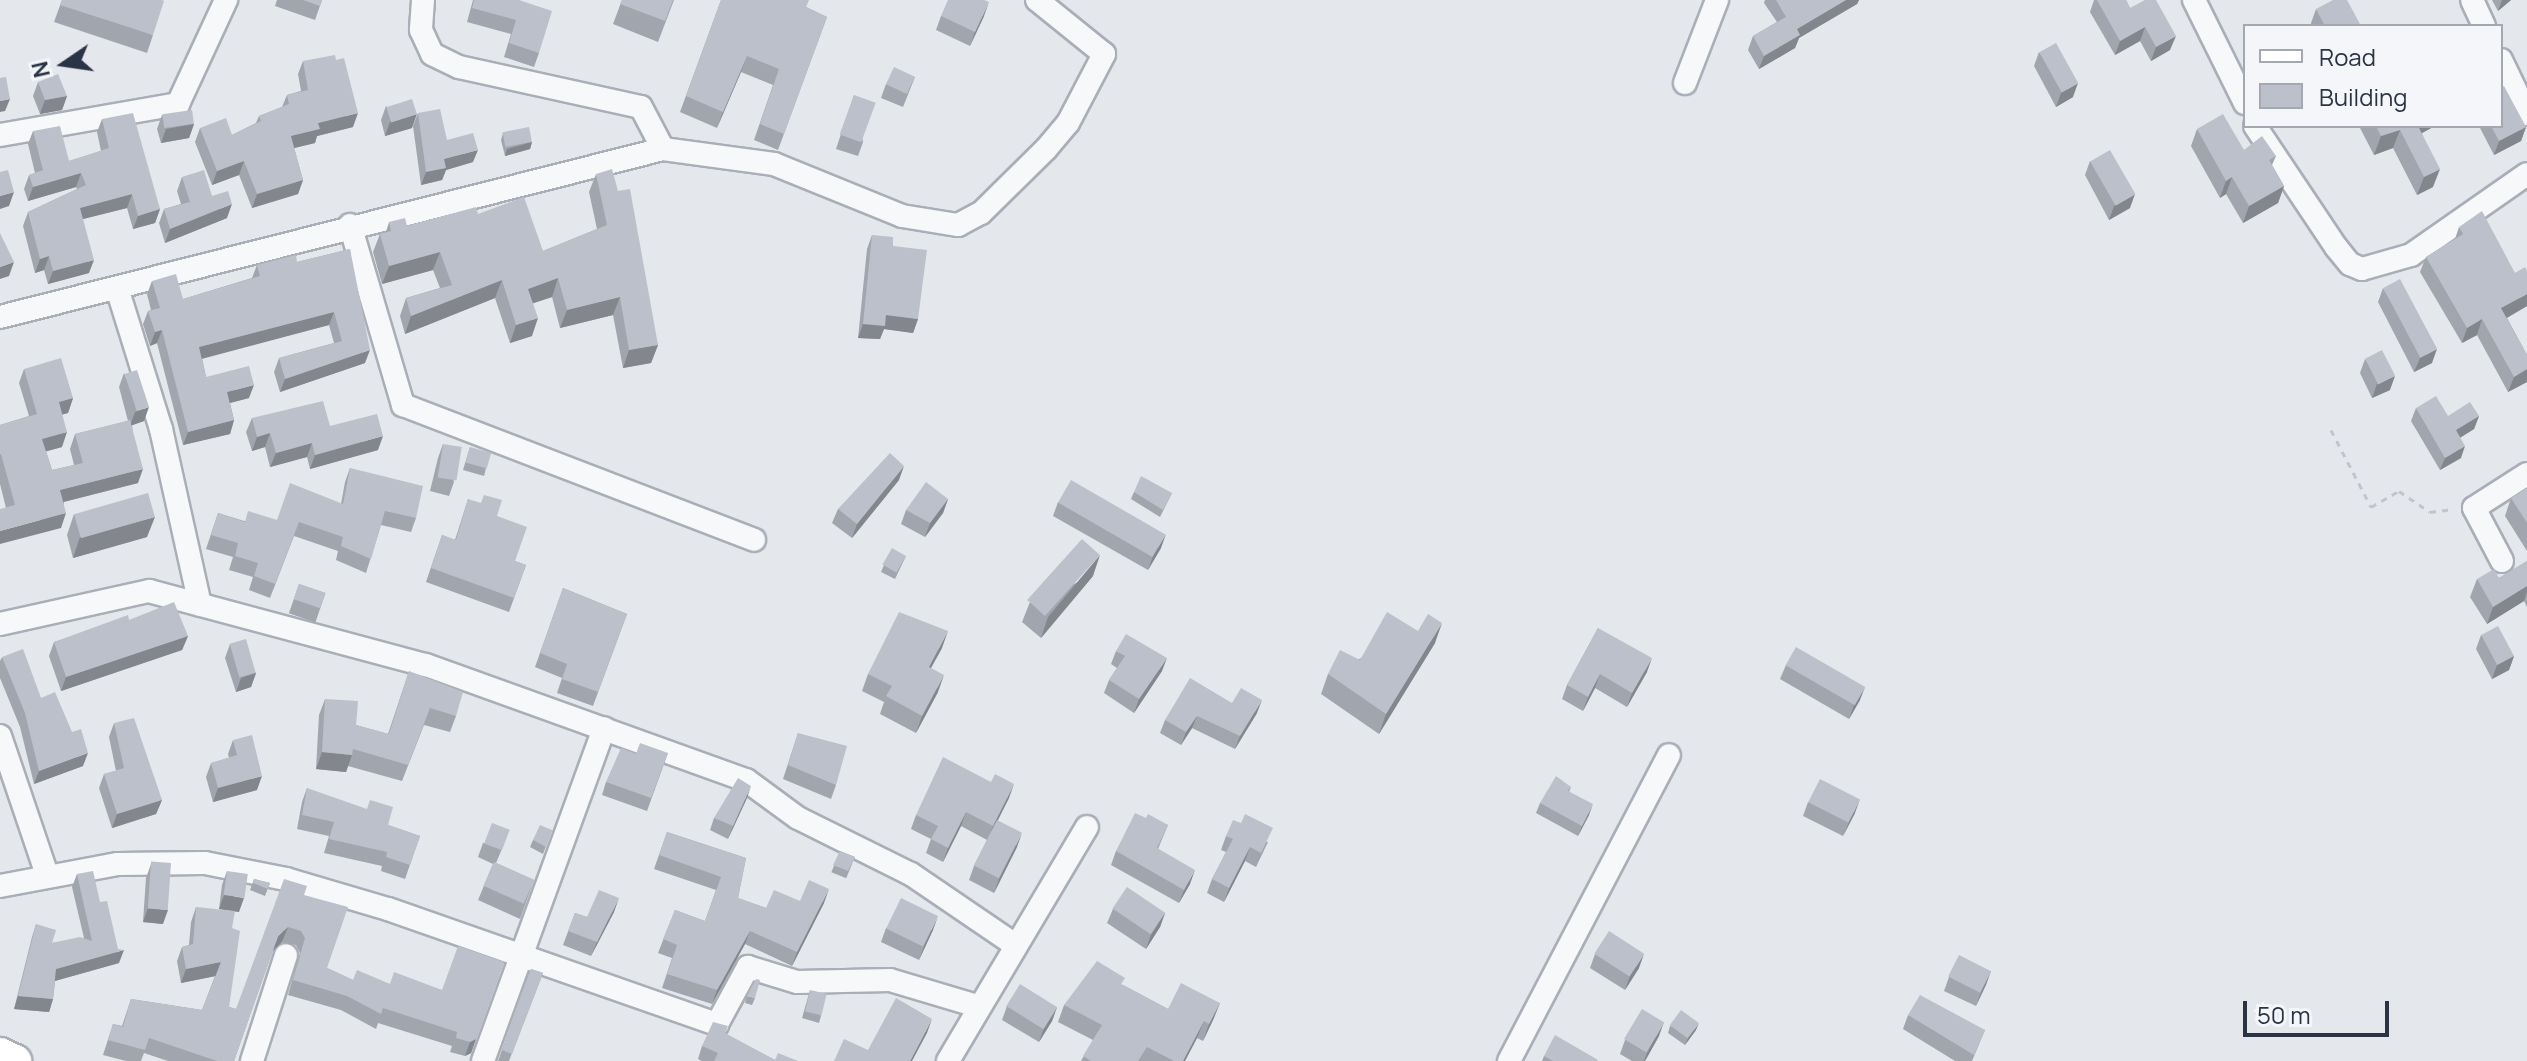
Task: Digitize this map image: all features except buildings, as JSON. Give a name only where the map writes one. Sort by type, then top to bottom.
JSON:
[{"type":"street","points":[[0,135],[178,104],[226,0]]},
{"type":"street","points":[[423,0],[421,30],[432,54],[459,67],[641,107],[663,149]]},
{"type":"street","points":[[0,317],[350,225],[663,149],[774,164],[902,216],[958,225],[981,213],[1046,149],[1068,123],[1104,54],[1037,0]]},
{"type":"street","points":[[1685,83],[1717,0]]},
{"type":"street","points":[[2194,0],[2243,99]]},
{"type":"street","points":[[2472,0],[2483,24]]},
{"type":"street","points":[[2503,64],[2527,114]]},
{"type":"street","points":[[2256,128],[2336,247],[2350,264],[2362,269],[2411,255],[2527,174]]},
{"type":"street","points":[[350,225],[403,405],[754,540]]},
{"type":"street","points":[[117,288],[161,429],[200,605]]},
{"type":"street","points":[[2502,561],[2474,508],[2527,474]]},
{"type":"street","points":[[0,624],[149,591],[426,665],[746,780],[798,818],[911,874],[1015,945]]},
{"type":"street","points":[[483,1061],[604,728]]},
{"type":"street","points":[[0,736],[47,875]]},
{"type":"street","points":[[1509,1061],[1669,755]]},
{"type":"street","points":[[948,1061],[977,1006],[1087,827]]},
{"type":"street","points":[[0,886],[47,875],[146,861],[205,863],[301,883],[717,1024],[748,967],[797,982],[890,980],[977,1006]]},
{"type":"street","points":[[252,1061],[286,955]]},
{"type":"street","points":[[0,1054],[15,1061]]},
{"type":"path","points":[[2331,430],[2371,507],[2399,491],[2430,512],[2474,508]]}]
